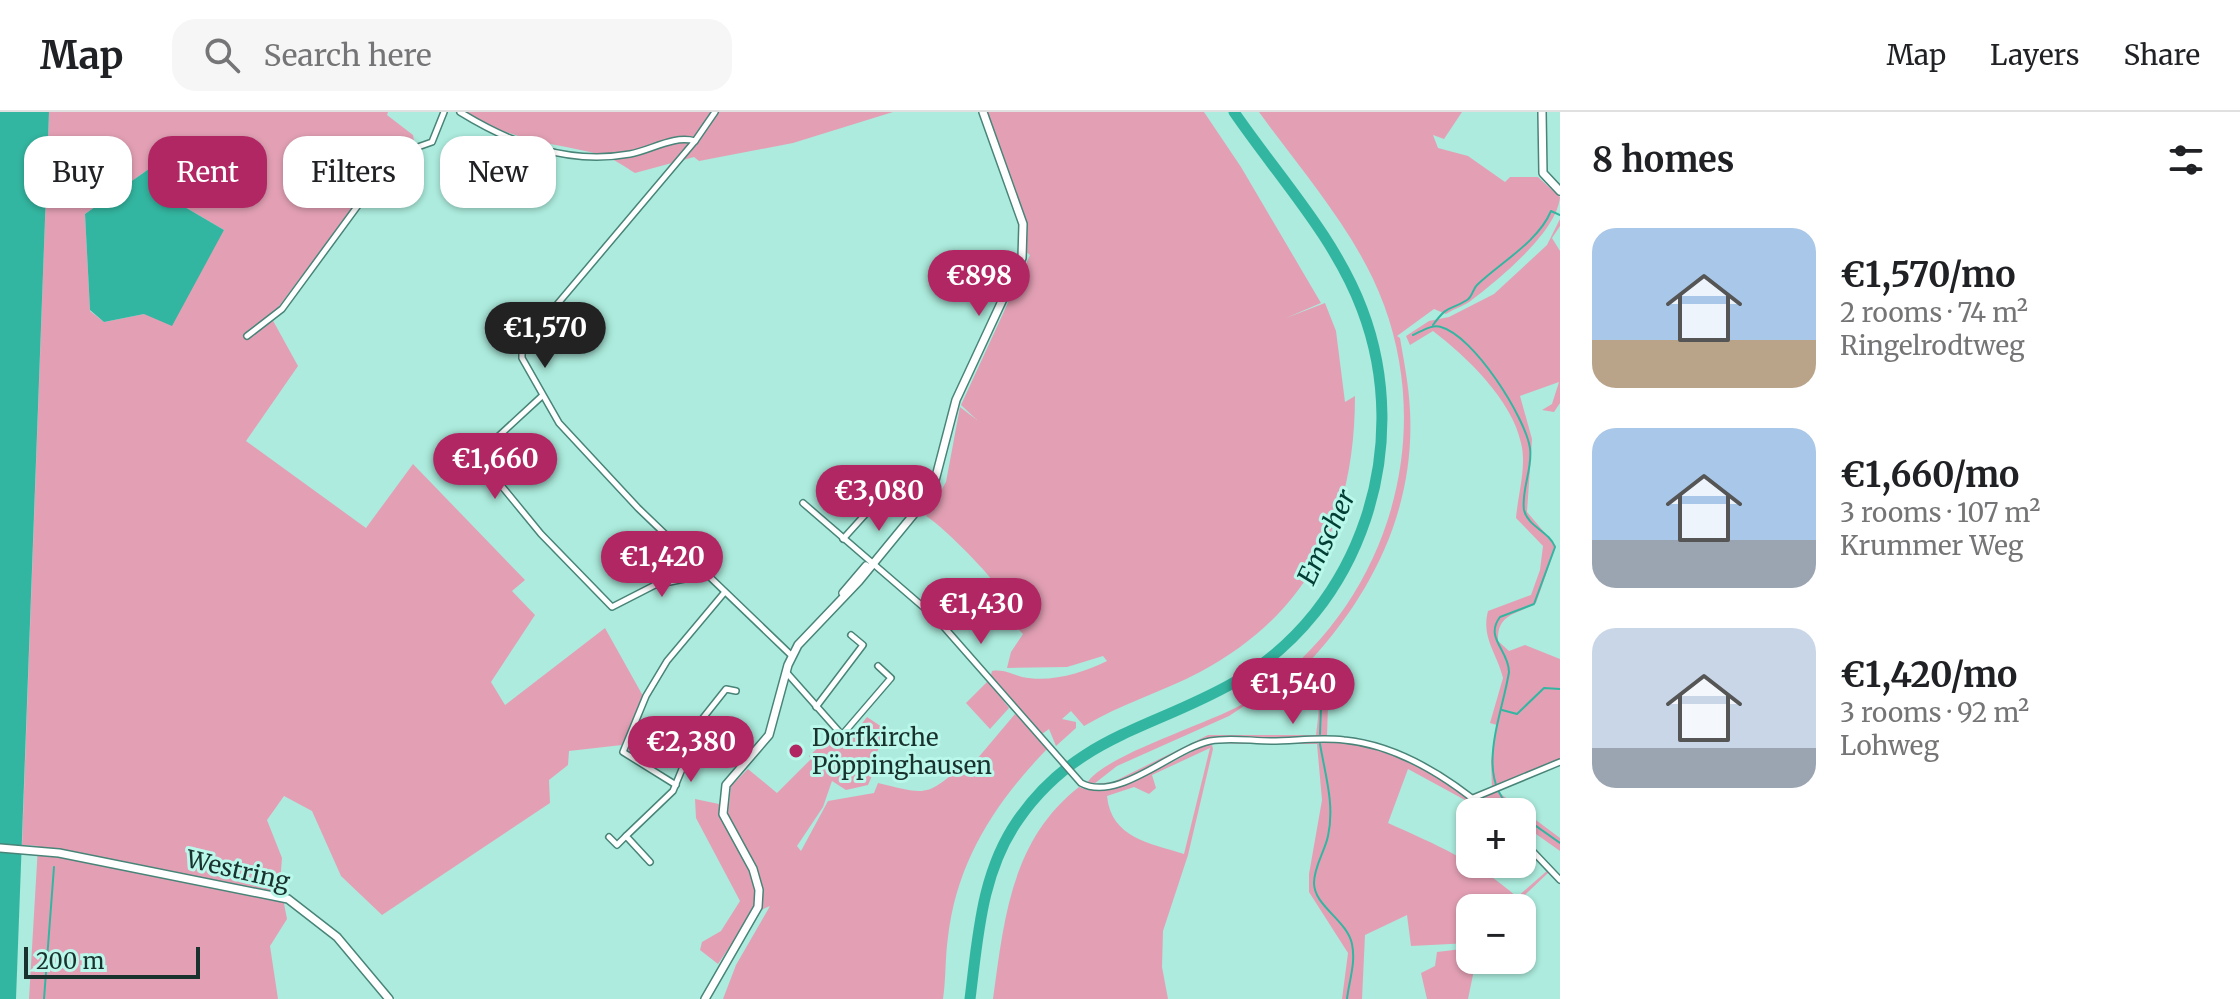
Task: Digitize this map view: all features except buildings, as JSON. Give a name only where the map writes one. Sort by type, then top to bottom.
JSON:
[{"type":"main road","points":[[705,999],[752,922],[759,899],[753,869],[723,814],[723,793],[733,773],[769,735],[786,672],[804,638],[838,603],[932,492],[956,400],[1022,258],[1023,224],[983,112]]},
{"type":"main road","points":[[1542,112],[1543,173],[1560,191]]},
{"type":"main road","name":"Westring","points":[[0,848],[39,850],[288,899],[337,937],[389,999]]},
{"type":"street","points":[[247,336],[282,309],[395,155],[432,142],[444,112]]},
{"type":"street","points":[[460,112],[515,141],[569,156],[606,157],[633,153],[682,138],[695,141]]},
{"type":"street","points":[[715,112],[695,141],[525,342],[522,358],[559,423],[705,575],[792,656]]},
{"type":"street","points":[[542,396],[477,456],[541,534],[612,607],[655,585],[705,575]]},
{"type":"street","points":[[843,539],[881,497]]},
{"type":"street","points":[[803,503],[936,618],[1074,775],[1089,788],[1107,788],[1208,741],[1333,739],[1389,752],[1447,779],[1473,798],[1560,762]]},
{"type":"street","points":[[676,785],[623,752],[646,696],[667,661],[724,593]]},
{"type":"street","points":[[816,707],[863,645],[851,635]]},
{"type":"street","points":[[786,672],[839,733],[845,735],[891,678],[878,666]]},
{"type":"street","points":[[609,837],[617,845],[676,785],[703,718],[726,689],[736,691]]},
{"type":"street","points":[[626,836],[650,862]]},
{"type":"street","points":[[1536,855],[1560,880]]},
{"type":"shaded area","points":[[0,112],[49,112],[48,136],[24,136],[24,208],[45,208],[16,999],[0,999]]},
{"type":"shaded area","points":[[49,112],[388,112],[387,115],[413,136],[283,136],[283,208],[352,208],[271,317],[298,366],[246,441],[366,528],[413,464],[525,580],[512,591],[535,615],[491,682],[505,705],[605,628],[643,696],[622,745],[569,751],[568,765],[549,780],[550,803],[382,915],[341,876],[312,811],[284,796],[267,820],[282,858],[280,883],[287,919],[270,946],[278,999],[29,999],[38,846],[22,845],[45,208],[94,208],[85,214],[90,311],[104,322],[144,314],[224,230],[186,208],[267,208],[267,136],[148,136],[148,170],[132,181],[132,136],[48,136]]},
{"type":"shaded area","points":[[466,112],[893,112],[793,143],[699,161],[694,157],[635,173],[606,156],[556,145],[556,136],[518,136],[482,122]]},
{"type":"shaded area","points":[[986,112],[1204,112],[1241,167],[1321,303],[1286,318],[1325,303],[1336,331],[1345,402],[1355,396],[1353,440],[1335,521],[1319,557],[1298,591],[1271,621],[1239,648],[1200,672],[1084,726],[1071,711],[1062,719],[1076,722],[1076,728],[1056,746],[1049,729],[1042,734],[991,675],[992,671],[1044,679],[1077,673],[1107,661],[1103,656],[1067,667],[1007,668],[1011,652],[1023,634],[1008,614],[990,577],[952,537],[926,516],[946,482],[960,407],[977,420],[961,405],[1030,255],[1026,252],[1023,215]]},
{"type":"shaded area","points":[[1259,112],[1462,112],[1444,139],[1433,135],[1438,148],[1468,156],[1505,182],[1510,177],[1538,177],[1560,197],[1549,225],[1525,254],[1497,280],[1467,303],[1446,314],[1434,309],[1397,336],[1400,338],[1410,411],[1406,481],[1386,546],[1371,576],[1334,633],[1311,660],[1329,675],[1327,736],[1344,739],[1206,740],[1114,784],[1098,787],[1087,783],[1115,761],[1232,710],[1294,666],[1332,625],[1363,578],[1385,527],[1399,473],[1404,417],[1399,361],[1384,305],[1345,229]],"holes":[[[1300,669],[1308,675],[1318,698],[1316,735],[1208,735],[1113,782],[1094,784],[1117,766],[1229,716]]]},
{"type":"shaded area","points":[[148,170],[148,208],[186,208],[224,230],[172,326],[144,314],[104,322],[90,310],[85,214],[94,208],[132,208],[132,181]]},
{"type":"shaded area","points":[[1560,219],[1560,226],[1552,238],[1560,251],[1560,403],[1554,412],[1542,410],[1552,404],[1559,382],[1520,396],[1532,439],[1527,512],[1556,546],[1536,603],[1505,620],[1498,641],[1509,651],[1525,645],[1560,659],[1560,760],[1492,788],[1491,761],[1497,725],[1490,723],[1503,678],[1488,637],[1488,611],[1531,595],[1540,570],[1543,546],[1516,518],[1523,452],[1516,427],[1498,395],[1473,366],[1433,331],[1410,345],[1406,336],[1429,321],[1449,317],[1494,294],[1547,245]]},
{"type":"shaded area","points":[[988,681],[1009,708],[990,729],[966,703]]},
{"type":"shaded area","points":[[1015,714],[1024,719],[1047,749],[995,812],[970,858],[953,909],[943,999],[723,999],[736,965],[770,906],[752,914],[718,964],[700,950],[702,942],[721,931],[740,901],[696,818],[695,799],[719,804],[720,815],[728,814],[731,786],[748,769],[777,793],[833,734],[846,744],[867,717],[888,731],[872,761],[877,764],[868,785],[846,790],[832,781],[823,807],[797,846],[801,851],[828,801],[874,793],[878,783],[919,791],[935,787],[968,761],[972,765]]},
{"type":"shaded area","points":[[1328,740],[1371,748],[1413,764],[1470,798],[1461,798],[1408,769],[1388,823],[1456,856],[1456,878],[1492,878],[1513,894],[1456,894],[1456,944],[1411,946],[1407,915],[1365,935],[1362,999],[1342,999],[1348,953],[1309,892],[1309,874],[1322,800],[1317,744],[1219,744]]},
{"type":"shaded area","points":[[1207,744],[1212,745],[1213,749],[1188,855],[1163,931],[1162,967],[1168,999],[993,999],[1007,911],[1015,883],[1038,831],[1056,808],[1079,787],[1092,790],[1125,784]],"holes":[[[1210,748],[1184,854],[1146,842],[1124,830],[1110,810],[1107,796],[1134,787],[1149,794],[1156,788],[1152,775]]]},
{"type":"shaded area","points":[[1494,789],[1506,798],[1486,798],[1483,796]]},
{"type":"shaded area","points":[[1536,820],[1560,838],[1560,851],[1536,834]]},
{"type":"shaded area","points":[[1548,870],[1526,894],[1520,894]]},
{"type":"shaded area","points":[[1456,950],[1456,974],[1473,974],[1468,999],[1427,999],[1421,973],[1435,966],[1437,952]]},
{"type":"waterway","name":"Emscher","points":[[970,999],[983,906],[996,862],[1018,820],[1041,792],[1090,752],[1203,699],[1278,652],[1315,613],[1344,568],[1365,520],[1378,468],[1382,415],[1377,361],[1362,309],[1351,282],[1321,232],[1234,112]]},
{"type":"waterway","points":[[1433,325],[1446,311],[1469,298],[1477,285],[1528,242],[1551,211],[1560,215]]},
{"type":"waterway","points":[[1413,335],[1427,328],[1441,327],[1468,345],[1496,379],[1519,417],[1530,448],[1524,495],[1526,516],[1555,547],[1534,604],[1500,617],[1496,624],[1496,638],[1509,672],[1493,747],[1495,783],[1502,798]]},
{"type":"waterway","points":[[1304,664],[1322,680],[1320,734]]},
{"type":"waterway","points":[[1502,710],[1517,714],[1544,688],[1560,689]]},
{"type":"waterway","points":[[1320,744],[1330,824],[1314,883],[1319,899],[1344,928],[1352,944],[1353,965],[1347,999]]},
{"type":"waterway","points":[[1536,826],[1560,843]]},
{"type":"waterway","points":[[44,999],[54,867]]},
{"type":"place","name":"Dorfkirche Pöppinghausen","points":[[796,751]]}]
